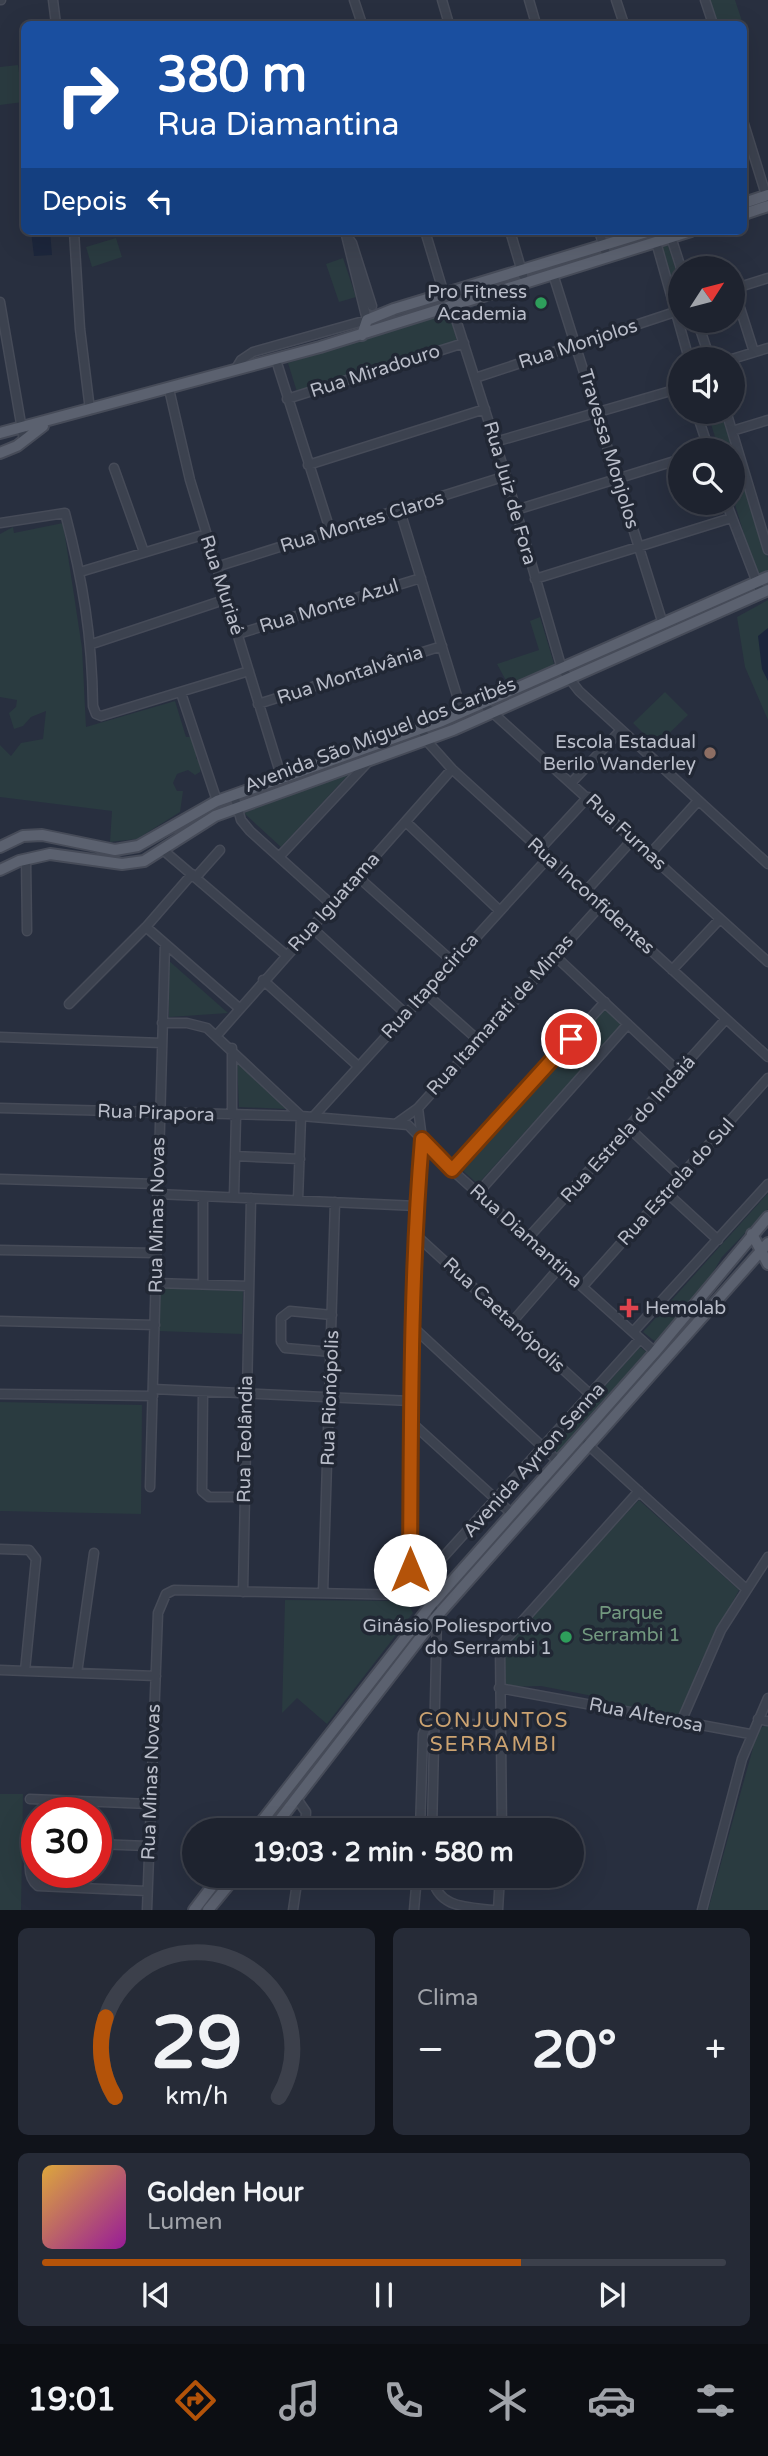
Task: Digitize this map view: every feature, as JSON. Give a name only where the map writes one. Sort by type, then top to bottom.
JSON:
[{"type":"main road","points":[[747,203],[768,200]]},
{"type":"main road","points":[[747,212],[768,200]]},
{"type":"main road","points":[[0,433],[276,360],[452,307],[604,245],[637,235]]},
{"type":"main road","points":[[368,333],[369,319],[394,309],[444,294],[524,277],[553,274],[677,235]]},
{"type":"main road","points":[[372,306],[380,311],[394,309]]},
{"type":"main road","points":[[0,453],[24,441],[48,422]]},
{"type":"main road","name":"Avenida São Miguel dos Caribés","points":[[0,847],[31,835],[115,850],[138,846],[216,801],[422,729],[565,674],[762,589],[768,577]]},
{"type":"main road","name":"Avenida São Miguel dos Caribés","points":[[0,870],[26,859],[50,854],[135,863],[163,850],[206,821],[426,740],[493,712],[663,624],[762,589]]},
{"type":"main road","points":[[79,856],[82,842]]},
{"type":"main road","name":"Avenida Ayrton Senna","points":[[264,1818],[431,1605],[510,1512],[655,1352],[768,1218]]},
{"type":"main road","points":[[752,1234],[764,1246],[768,1264]]},
{"type":"main road","name":"Avenida Ayrton Senna","points":[[282,1818],[437,1616],[764,1246]]},
{"type":"main road","points":[[492,1533],[502,1541]]},
{"type":"main road","points":[[194,1910],[211,1888]]},
{"type":"main road","points":[[208,1910],[226,1888]]},
{"type":"street","points":[[53,0],[56,21]]},
{"type":"street","points":[[354,0],[361,21]]},
{"type":"street","points":[[442,0],[448,21]]},
{"type":"street","points":[[529,0],[535,21]]},
{"type":"street","points":[[616,0],[623,21]]},
{"type":"street","points":[[705,0],[712,21]]},
{"type":"street","points":[[747,134],[768,200]]},
{"type":"street","points":[[74,235],[80,329],[90,410]]},
{"type":"street","points":[[347,235],[372,306]]},
{"type":"street","points":[[235,370],[240,359],[253,352],[369,319],[347,235]]},
{"type":"street","points":[[426,235],[444,294]]},
{"type":"street","points":[[511,235],[524,277]]},
{"type":"street","points":[[600,235],[607,257]]},
{"type":"street","points":[[671,237],[677,256]]},
{"type":"street","points":[[656,242],[668,280]]},
{"type":"street","name":"Travessa Monjolos","points":[[553,274],[663,624]]},
{"type":"street","points":[[746,285],[768,278]]},
{"type":"street","points":[[0,302],[24,441]]},
{"type":"street","name":"Rua Juiz de Fora","points":[[452,307],[565,674]]},
{"type":"street","name":"Rua Monjolos","points":[[475,378],[668,315]]},
{"type":"street","points":[[746,327],[754,352]]},
{"type":"street","points":[[683,333],[686,346],[704,341]]},
{"type":"street","points":[[702,333],[706,347]]},
{"type":"street","name":"Rua Miradouro","points":[[287,399],[464,343]]},
{"type":"street","points":[[745,355],[768,348]]},
{"type":"street","points":[[276,360],[331,533]]},
{"type":"street","name":"Rua Muriaé","points":[[169,389],[190,480],[282,779]]},
{"type":"street","points":[[495,442],[668,392]]},
{"type":"street","points":[[308,465],[485,409]]},
{"type":"street","points":[[732,431],[768,420]]},
{"type":"street","points":[[730,424],[768,550]]},
{"type":"street","points":[[516,510],[668,463]]},
{"type":"street","points":[[114,468],[144,552]]},
{"type":"street","name":"Rua Montes Claros","points":[[216,567],[506,476]]},
{"type":"street","points":[[400,511],[462,712]]},
{"type":"street","points":[[0,523],[65,513],[80,572],[92,644],[93,706],[99,715],[181,693],[248,671]]},
{"type":"street","points":[[730,515],[762,589]]},
{"type":"street","points":[[535,579],[639,549],[731,518]]},
{"type":"street","points":[[80,572],[206,534]]},
{"type":"street","name":"Rua Monte Azul","points":[[238,634],[421,578]]},
{"type":"street","points":[[92,644],[227,599]]},
{"type":"street","name":"Rua Montalvânia","points":[[258,704],[442,646]]},
{"type":"street","points":[[565,674],[621,731],[768,864]]},
{"type":"street","points":[[181,693],[216,801]]},
{"type":"street","name":"Rua Furnas","points":[[483,704],[768,962]]},
{"type":"street","name":"Rua Inconfidentes","points":[[422,729],[426,740],[452,769],[768,1057]]},
{"type":"street","points":[[572,782],[621,731]]},
{"type":"street","points":[[279,857],[368,762]]},
{"type":"street","name":"Rua Iguatama","points":[[217,1035],[452,769]]},
{"type":"street","points":[[234,795],[246,826],[331,904]]},
{"type":"street","points":[[540,849],[588,797]]},
{"type":"street","points":[[650,854],[698,801]]},
{"type":"street","points":[[407,822],[499,910]]},
{"type":"street","points":[[586,891],[632,839]]},
{"type":"street","points":[[163,850],[286,955]]},
{"type":"street","points":[[69,1004],[220,850]]},
{"type":"street","name":"Rua Itapecirica","points":[[313,1117],[549,857]]},
{"type":"street","points":[[26,859],[27,931]]},
{"type":"street","points":[[357,876],[452,961]]},
{"type":"street","name":"Rua Itamarati de Minas","points":[[397,1122],[418,1108],[477,1039],[601,905]]},
{"type":"street","points":[[673,970],[720,919]]},
{"type":"street","points":[[146,927],[239,1008]]},
{"type":"street","points":[[311,927],[405,1013]]},
{"type":"street","name":"Rua Minas Novas","points":[[150,1487],[165,944]]},
{"type":"street","points":[[554,955],[680,1073]]},
{"type":"street","points":[[263,980],[358,1066]]},
{"type":"street","points":[[424,992],[477,1039]]},
{"type":"street","points":[[452,1170],[605,1002]]},
{"type":"street","name":"Rua Estrela do Indaiá","points":[[528,1238],[726,1019]]},
{"type":"street","points":[[162,1023],[198,1024],[217,1035],[301,1116],[299,1200]]},
{"type":"street","points":[[478,1193],[628,1024]]},
{"type":"street","points":[[0,1037],[162,1043]]},
{"type":"street","points":[[232,1048],[234,1197]]},
{"type":"street","name":"Rua Estrela do Sul","points":[[583,1286],[768,1078]]},
{"type":"street","name":"Rua Pirapora","points":[[0,1108],[313,1117]]},
{"type":"street","points":[[409,1595],[416,1206],[422,1139],[418,1108]]},
{"type":"street","points":[[313,1117],[397,1122]]},
{"type":"street","name":"Rua Diamantina","points":[[397,1122],[412,1128],[452,1170],[655,1352]]},
{"type":"street","points":[[629,1128],[681,1177]]},
{"type":"street","points":[[235,1156],[300,1159]]},
{"type":"street","points":[[0,1179],[157,1184]]},
{"type":"street","points":[[633,1332],[768,1184]]},
{"type":"street","points":[[667,1193],[718,1240]]},
{"type":"street","points":[[157,1194],[416,1206]]},
{"type":"street","points":[[203,1196],[203,1284]]},
{"type":"street","name":"Rua Teolândia","points":[[243,1592],[251,1198]]},
{"type":"street","name":"Rua Rionópolis","points":[[323,1593],[335,1202]]},
{"type":"street","name":"Rua Caetanópolis","points":[[417,1236],[591,1395]]},
{"type":"street","points":[[0,1250],[156,1253]]},
{"type":"street","points":[[513,1321],[560,1267]]},
{"type":"street","points":[[156,1283],[249,1286]]},
{"type":"street","points":[[331,1352],[285,1348],[281,1342],[281,1318],[287,1312],[332,1315]]},
{"type":"street","points":[[0,1321],[155,1325]]},
{"type":"street","points":[[414,1328],[558,1461]]},
{"type":"street","points":[[409,1595],[640,1339]]},
{"type":"street","points":[[0,1394],[204,1392],[411,1401]]},
{"type":"street","points":[[204,1392],[202,1490],[209,1497],[243,1497]]},
{"type":"street","points":[[411,1422],[510,1512]]},
{"type":"street","points":[[587,1444],[745,1588]]},
{"type":"street","points":[[502,1818],[499,1651],[507,1636],[639,1491]]},
{"type":"street","points":[[0,1549],[29,1550],[36,1559],[24,1671]]},
{"type":"street","points":[[77,1673],[94,1553]]},
{"type":"street","points":[[681,1722],[703,1666],[745,1588],[768,1557]]},
{"type":"street","name":"Rua Minas Novas","points":[[147,1910],[156,1676],[161,1636],[158,1612],[166,1594],[223,1587],[243,1592]]},
{"type":"street","points":[[243,1592],[409,1595],[431,1605],[437,1616],[432,1818]]},
{"type":"street","points":[[0,1670],[156,1676]]},
{"type":"street","name":"Rua Alterosa","points":[[499,1688],[750,1734]]},
{"type":"street","points":[[702,1910],[750,1734],[768,1698]]},
{"type":"street","points":[[758,1718],[768,1721]]},
{"type":"street","points":[[421,1818],[423,1734],[427,1725],[502,1725]]},
{"type":"street","points":[[297,1799],[307,1814],[306,1818]]},
{"type":"street","points":[[112,1802],[150,1804]]},
{"type":"street","points":[[112,1845],[148,1846]]},
{"type":"street","points":[[52,1888],[147,1891]]},
{"type":"street","points":[[293,1910],[296,1888]]},
{"type":"street","points":[[414,1910],[416,1888]]},
{"type":"street","points":[[436,1888],[453,1905],[492,1910]]},
{"type":"street","points":[[498,1910],[499,1888]]},
{"type":"green space","points":[[710,0],[735,0],[742,21],[716,21]]},
{"type":"green space","points":[[18,65],[21,102],[0,105],[0,67]]},
{"type":"green space","points":[[116,238],[122,257],[92,267],[86,247]]},
{"type":"green space","points":[[668,245],[671,256],[668,256],[668,268],[661,247]]},
{"type":"green space","points":[[343,258],[356,297],[339,302],[326,264]]},
{"type":"green space","points":[[443,315],[452,323],[457,342],[297,392],[288,363]]},
{"type":"green space","points":[[711,424],[726,424],[730,438],[715,438]]},
{"type":"green space","points":[[745,484],[768,558],[768,573],[757,577],[738,515],[745,515]]},
{"type":"green space","points":[[63,523],[82,648],[86,727],[175,701],[186,737],[191,737],[197,747],[196,758],[202,764],[200,772],[195,775],[188,770],[177,774],[173,783],[177,791],[183,791],[180,812],[137,839],[110,842],[112,811],[0,797],[0,745],[11,756],[21,743],[43,739],[46,711],[31,717],[23,726],[14,729],[9,713],[16,707],[17,700],[0,697],[0,534],[13,527],[14,533]]},
{"type":"green space","points":[[768,600],[768,720],[745,667],[737,617]]},
{"type":"green space","points":[[540,617],[555,667],[510,688],[497,664],[539,650],[530,621]]},
{"type":"green space","points":[[665,692],[688,715],[656,746],[633,723]]},
{"type":"green space","points":[[349,774],[281,847],[244,813],[342,775]]},
{"type":"green space","points":[[168,960],[228,1013],[169,1017]]},
{"type":"green space","points":[[604,1006],[622,1024],[478,1184],[461,1169]]},
{"type":"green space","points":[[237,1062],[287,1109],[239,1107]]},
{"type":"green space","points":[[768,1193],[768,1209],[722,1257],[712,1274],[657,1343],[643,1332]]},
{"type":"green space","points":[[159,1288],[243,1291],[242,1334],[158,1331]]},
{"type":"green space","points":[[640,1347],[649,1354],[560,1455],[551,1447]]},
{"type":"green space","points":[[0,1402],[142,1405],[141,1514],[0,1511]]},
{"type":"green space","name":"Parque Serrambi 1","points":[[639,1500],[739,1590],[699,1666],[681,1713],[676,1717],[627,1709],[598,1697],[541,1686],[506,1687],[503,1684],[504,1648],[510,1637]]},
{"type":"green space","points":[[285,1600],[407,1601],[413,1613],[327,1724],[297,1698],[282,1713]]},
{"type":"green space","points":[[768,1723],[768,1910],[708,1910],[753,1748],[752,1735]]},
{"type":"green space","points":[[0,1794],[23,1794],[21,1910],[0,1910]]},
{"type":"water","points":[[31,235],[50,235],[52,255],[34,256]]},
{"type":"water","points":[[768,628],[768,681],[762,669],[758,636]]},
{"type":"place","name":"Pro Fitness Academia","points":[[541,303]]},
{"type":"place","name":"Escola Estadual Berilo Wanderley","points":[[710,753]]},
{"type":"place","name":"Hemolab","points":[[629,1308]]},
{"type":"place","name":"Ginásio Poliesportivo do Serrambi 1","points":[[566,1637]]},
{"type":"district","name":"CONJUNTOS SERRAMBI","points":[[494,1732]]},
{"type":"route","points":[[410,1570],[416,1206],[422,1139],[452,1170],[571,1039]]}]
